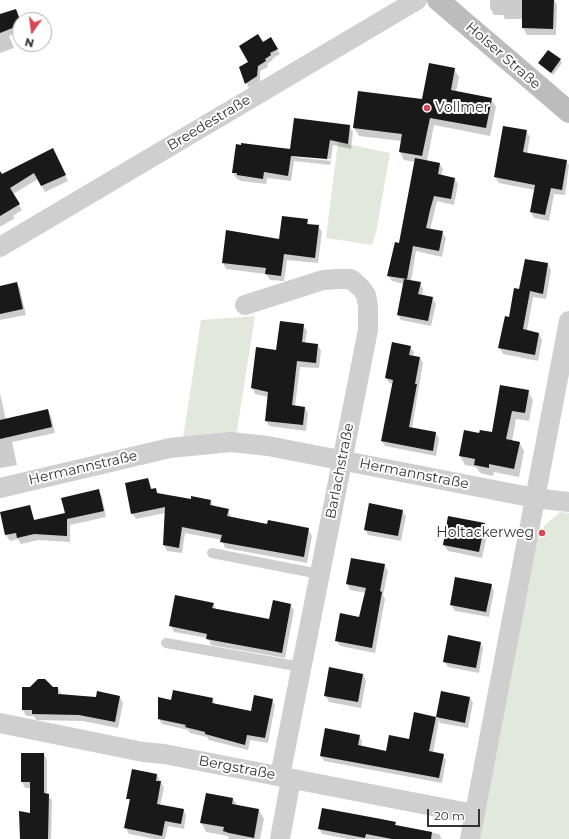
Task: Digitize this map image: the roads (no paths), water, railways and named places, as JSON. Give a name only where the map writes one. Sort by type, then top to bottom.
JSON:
[{"type":"main road","name":"Holser Straße","points":[[438,0],[567,106]]},
{"type":"street","name":"Breedestraße","points":[[0,247],[417,0]]},
{"type":"street","name":"Barlachstraße","points":[[245,304],[323,280],[351,279],[366,295],[368,306],[368,330],[302,667],[286,778],[280,839]]},
{"type":"street","points":[[470,839],[569,321]]},
{"type":"street","name":"Hermannstraße","points":[[0,488],[170,448],[231,442],[268,446],[535,498],[569,502]]},
{"type":"street","name":"Bergstraße","points":[[0,723],[143,752],[164,754],[474,814]]},
{"type":"lane","points":[[212,553],[319,574]]},
{"type":"lane","points":[[166,642],[302,667]]},
{"type":"place","name":"Vollmer","points":[[427,108]]},
{"type":"place","name":"Holtackerweg","points":[[542,533]]}]
